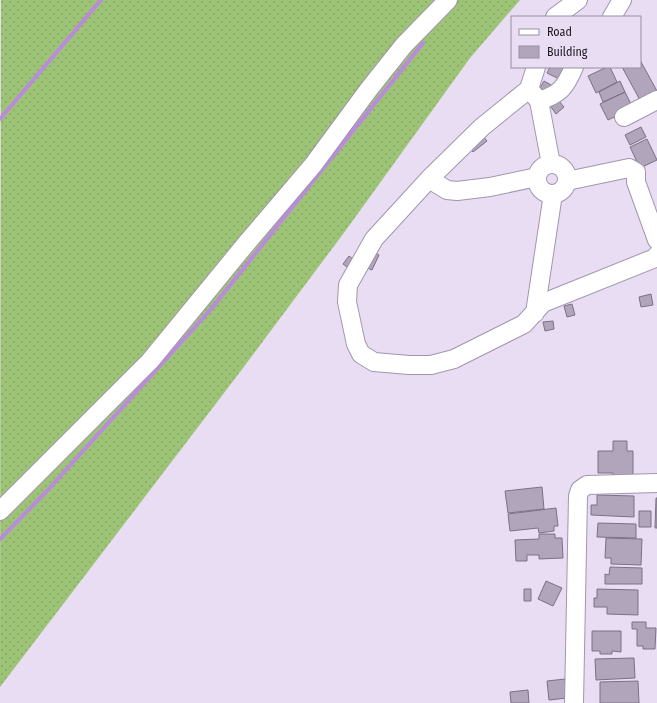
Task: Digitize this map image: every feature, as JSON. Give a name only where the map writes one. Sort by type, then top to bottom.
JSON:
[{"type":"street","points":[[0,511],[150,361],[313,165],[404,45],[448,0]]},
{"type":"street","points":[[556,16],[578,0]]},
{"type":"street","points":[[613,16],[622,0]]},
{"type":"street","points":[[536,68],[534,95],[551,164]]},
{"type":"street","points":[[573,68],[562,88],[556,94],[534,95],[482,127],[429,179],[374,239],[348,285],[347,302],[356,344],[361,354],[374,362],[431,365],[454,359],[524,324],[543,303],[655,258],[657,255]]},
{"type":"street","points":[[624,117],[657,100]]},
{"type":"street","points":[[551,164],[561,167],[564,170],[567,181],[566,186],[562,190],[553,194],[543,191],[539,188],[537,177],[541,168],[551,164]]},
{"type":"street","points":[[567,181],[629,168],[636,172],[636,182],[657,240]]},
{"type":"street","points":[[429,179],[447,190],[458,191],[490,188],[537,177]]},
{"type":"street","points":[[535,313],[553,194]]},
{"type":"street","points":[[574,703],[578,496],[580,490],[587,485],[657,483]]},
{"type":"green space","points":[[1,0],[520,0],[470,58],[346,230],[243,368],[0,687]]},
{"type":"building","points":[[641,62],[657,91],[641,102],[623,68],[641,68]]},
{"type":"building","points":[[550,68],[570,68],[563,81],[547,73]]},
{"type":"building","points":[[605,68],[610,68],[617,82],[596,93],[588,76]]},
{"type":"building","points":[[544,81],[551,85],[547,92],[540,88]]},
{"type":"building","points":[[620,81],[625,92],[603,102],[599,92]]},
{"type":"building","points":[[625,92],[633,108],[608,120],[600,104]]},
{"type":"building","points":[[559,101],[564,107],[556,114],[551,107]]},
{"type":"building","points":[[641,127],[646,137],[630,145],[625,135]]},
{"type":"building","points":[[481,134],[487,141],[473,152],[468,145]]},
{"type":"building","points":[[647,139],[657,160],[640,168],[630,147]]},
{"type":"building","points":[[372,251],[379,255],[372,270],[365,267]]},
{"type":"building","points":[[349,256],[357,262],[351,270],[343,264]]},
{"type":"building","points":[[651,294],[653,305],[641,307],[639,297]]},
{"type":"building","points":[[572,304],[575,315],[567,317],[564,306]]},
{"type":"building","points":[[553,321],[554,329],[545,331],[543,322]]},
{"type":"building","points":[[613,441],[627,441],[627,451],[633,451],[633,482],[613,483],[613,473],[598,473],[598,451],[613,451]]},
{"type":"building","points":[[542,487],[544,509],[508,513],[505,491]]},
{"type":"building","points":[[597,495],[634,496],[634,517],[591,515],[591,505],[597,505]]},
{"type":"building","points":[[656,498],[657,528],[655,528]]},
{"type":"building","points":[[556,508],[558,526],[554,526],[554,531],[539,533],[538,528],[510,531],[508,514]]},
{"type":"building","points":[[639,511],[651,511],[651,527],[639,527]]},
{"type":"building","points":[[598,523],[636,524],[636,538],[597,537]]},
{"type":"building","points":[[539,534],[555,534],[555,538],[562,538],[563,558],[539,559],[539,555],[527,555],[527,561],[516,561],[515,540],[539,539]]},
{"type":"building","points":[[606,538],[642,539],[641,565],[611,564],[611,558],[605,558]]},
{"type":"building","points":[[610,567],[642,568],[642,584],[605,584],[605,574],[609,575]]},
{"type":"building","points":[[546,581],[562,588],[553,606],[538,599]]},
{"type":"building","points":[[524,589],[531,589],[531,601],[524,601]]},
{"type":"building","points":[[597,589],[638,590],[638,615],[607,614],[607,607],[594,607],[594,598],[597,598]]},
{"type":"building","points":[[632,622],[646,622],[646,628],[656,628],[655,649],[643,649],[643,646],[637,646],[637,629],[632,629]]},
{"type":"building","points":[[592,631],[621,631],[621,652],[612,651],[612,654],[600,654],[600,651],[592,651]]},
{"type":"building","points":[[634,658],[635,678],[596,680],[595,659]]},
{"type":"building","points":[[565,679],[567,698],[549,700],[547,681]]},
{"type":"building","points":[[638,681],[639,703],[600,703],[600,682]]},
{"type":"building","points":[[528,690],[529,703],[511,703],[510,692]]},
{"type":"waterway","points":[[0,119],[101,0]]},
{"type":"waterway","points":[[0,539],[46,492],[212,308],[423,43]]}]
